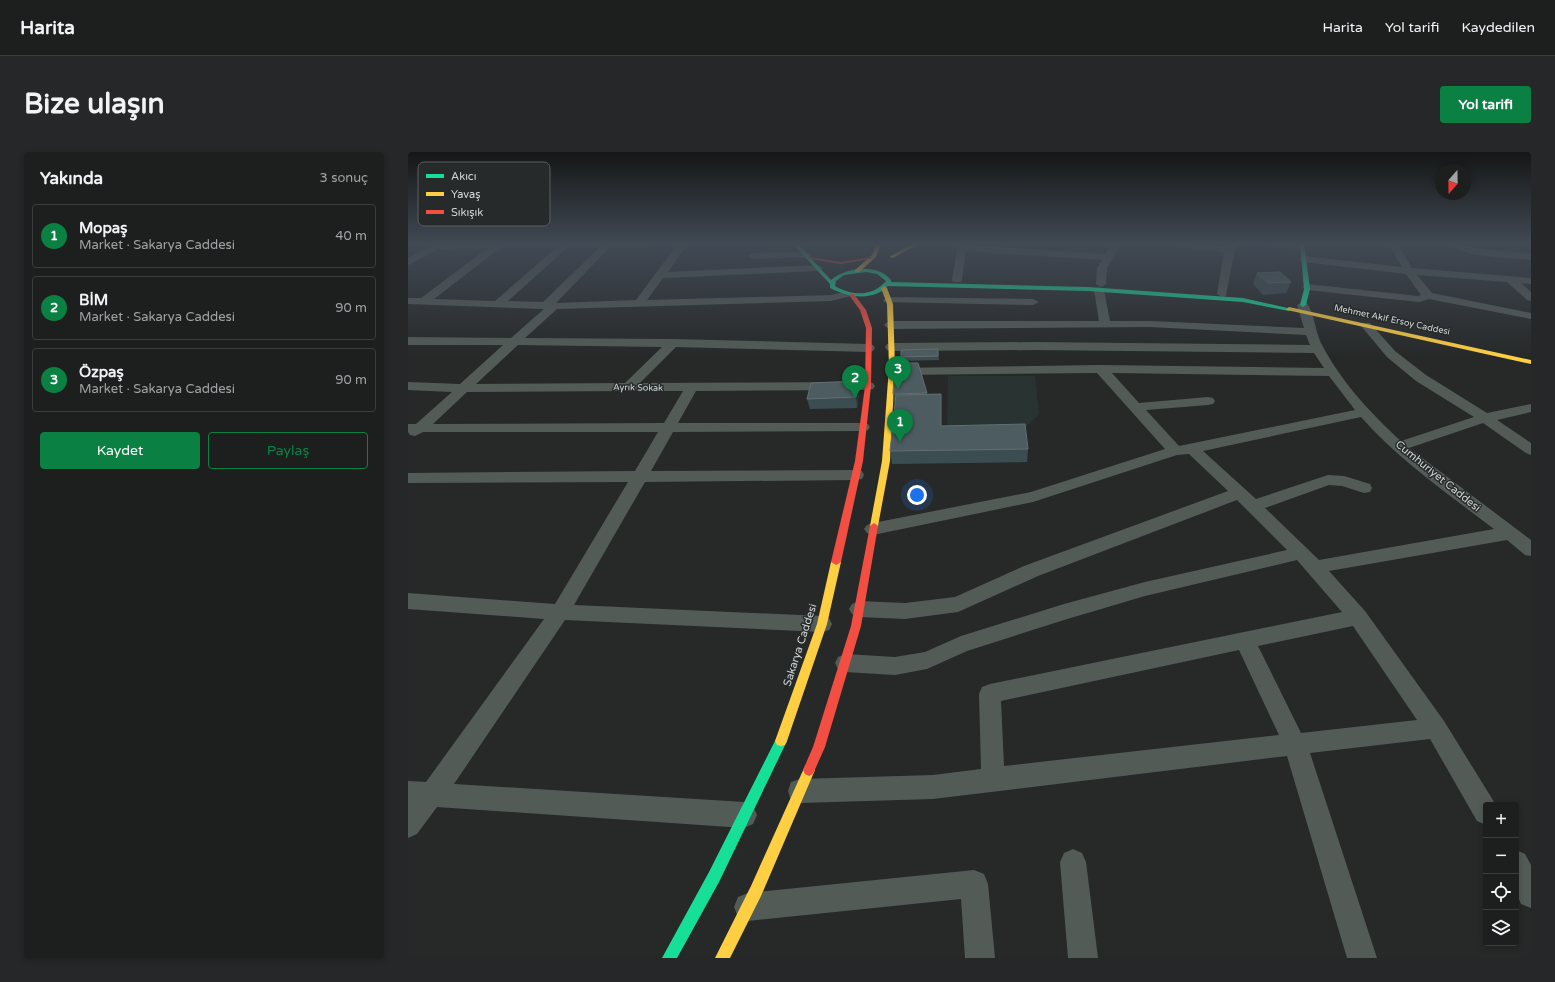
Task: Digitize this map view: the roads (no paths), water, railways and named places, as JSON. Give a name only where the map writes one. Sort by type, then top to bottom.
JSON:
[{"type":"main road","points":[[722,958],[748,907],[819,748],[856,626],[886,461],[892,371],[890,304],[888,300],[886,282],[869,294],[849,294],[835,290],[828,281]]},
{"type":"main road","points":[[831,284],[833,281]]},
{"type":"main road","name":"Mehmet Akif Ersoy Caddesi","points":[[886,282],[935,281]]},
{"type":"main road","name":"Mehmet Akif Ersoy Caddesi","points":[[970,281],[1222,294],[1305,308],[1531,355]]},
{"type":"main road","name":"Cumhuriyet Caddesi","points":[[1305,308],[1306,281]]},
{"type":"main road","name":"Mehmet Akif Ersoy Caddesi","points":[[886,282],[1100,287],[1244,300],[1305,308],[1366,325],[1531,362]]},
{"type":"main road","name":"Sakarya Caddesi","points":[[669,958],[714,877],[781,741],[822,624],[859,461],[868,386],[869,328],[863,310],[849,294]]},
{"type":"street","points":[[423,302],[451,281]]},
{"type":"street","points":[[496,305],[524,281]]},
{"type":"street","points":[[408,438],[414,428],[462,389],[514,342],[574,281]]},
{"type":"street","points":[[640,302],[656,281]]},
{"type":"street","points":[[1101,281],[1100,287],[1105,324]]},
{"type":"street","points":[[1222,294],[1225,281]]},
{"type":"street","points":[[1416,281],[1428,296]]},
{"type":"street","points":[[1511,281],[1531,298]]},
{"type":"street","points":[[1307,287],[1419,299],[1428,296],[1531,316]]},
{"type":"street","points":[[408,301],[550,306],[640,302],[831,298],[849,294]]},
{"type":"street","points":[[888,300],[1033,302]]},
{"type":"street","name":"Cumhuriyet Caddesi","points":[[1305,308],[1307,321],[1311,332],[1333,372],[1364,412],[1416,462],[1531,550]]},
{"type":"street","points":[[890,325],[1150,324],[1311,332]]},
{"type":"street","points":[[1366,325],[1391,354],[1421,378],[1485,418],[1531,450]]},
{"type":"street","points":[[408,341],[674,343],[869,348]]},
{"type":"street","points":[[629,387],[674,343]]},
{"type":"street","points":[[891,347],[1034,346],[1205,349],[1320,349]]},
{"type":"street","points":[[1205,349],[1218,371]]},
{"type":"street","points":[[892,371],[1101,369],[1333,372]]},
{"type":"street","points":[[1101,369],[1136,407],[1184,450],[1240,493],[1315,567],[1358,617],[1436,728],[1483,807]]},
{"type":"street","name":"Ayrık Sokak","points":[[408,386],[462,389],[629,387],[691,389],[868,386]]},
{"type":"street","points":[[408,825],[432,794],[560,612],[691,389]]},
{"type":"street","points":[[1136,407],[1208,401]]},
{"type":"street","points":[[1400,446],[1485,418],[1531,408]]},
{"type":"street","points":[[873,529],[1033,497],[1184,450],[1364,412]]},
{"type":"street","points":[[414,428],[863,427]]},
{"type":"street","points":[[408,478],[856,475]]},
{"type":"street","points":[[1254,506],[1328,480],[1344,481],[1364,488]]},
{"type":"street","points":[[859,609],[905,611],[958,604],[1032,571],[1240,493]]},
{"type":"street","points":[[1315,567],[1509,533]]},
{"type":"street","points":[[845,663],[895,666],[927,660],[961,644],[1064,612],[1145,589],[1301,553]]},
{"type":"street","points":[[408,601],[560,612],[822,624]]},
{"type":"street","points":[[992,779],[990,694],[1358,617]]},
{"type":"street","points":[[1244,641],[1295,744],[1362,958]]},
{"type":"street","points":[[800,791],[933,787],[1436,728]]},
{"type":"street","points":[[408,793],[744,815]]},
{"type":"street","points":[[1519,859],[1531,859]]},
{"type":"street","points":[[1073,862],[1083,958]]},
{"type":"street","points":[[1519,869],[1531,894]]},
{"type":"street","points":[[748,907],[974,884],[980,958]]},
{"type":"place","name":"Özpaş","points":[[898,389]]},
{"type":"place","name":"BİM","points":[[855,398]]},
{"type":"place","name":"Mopaş","points":[[900,442]]}]
